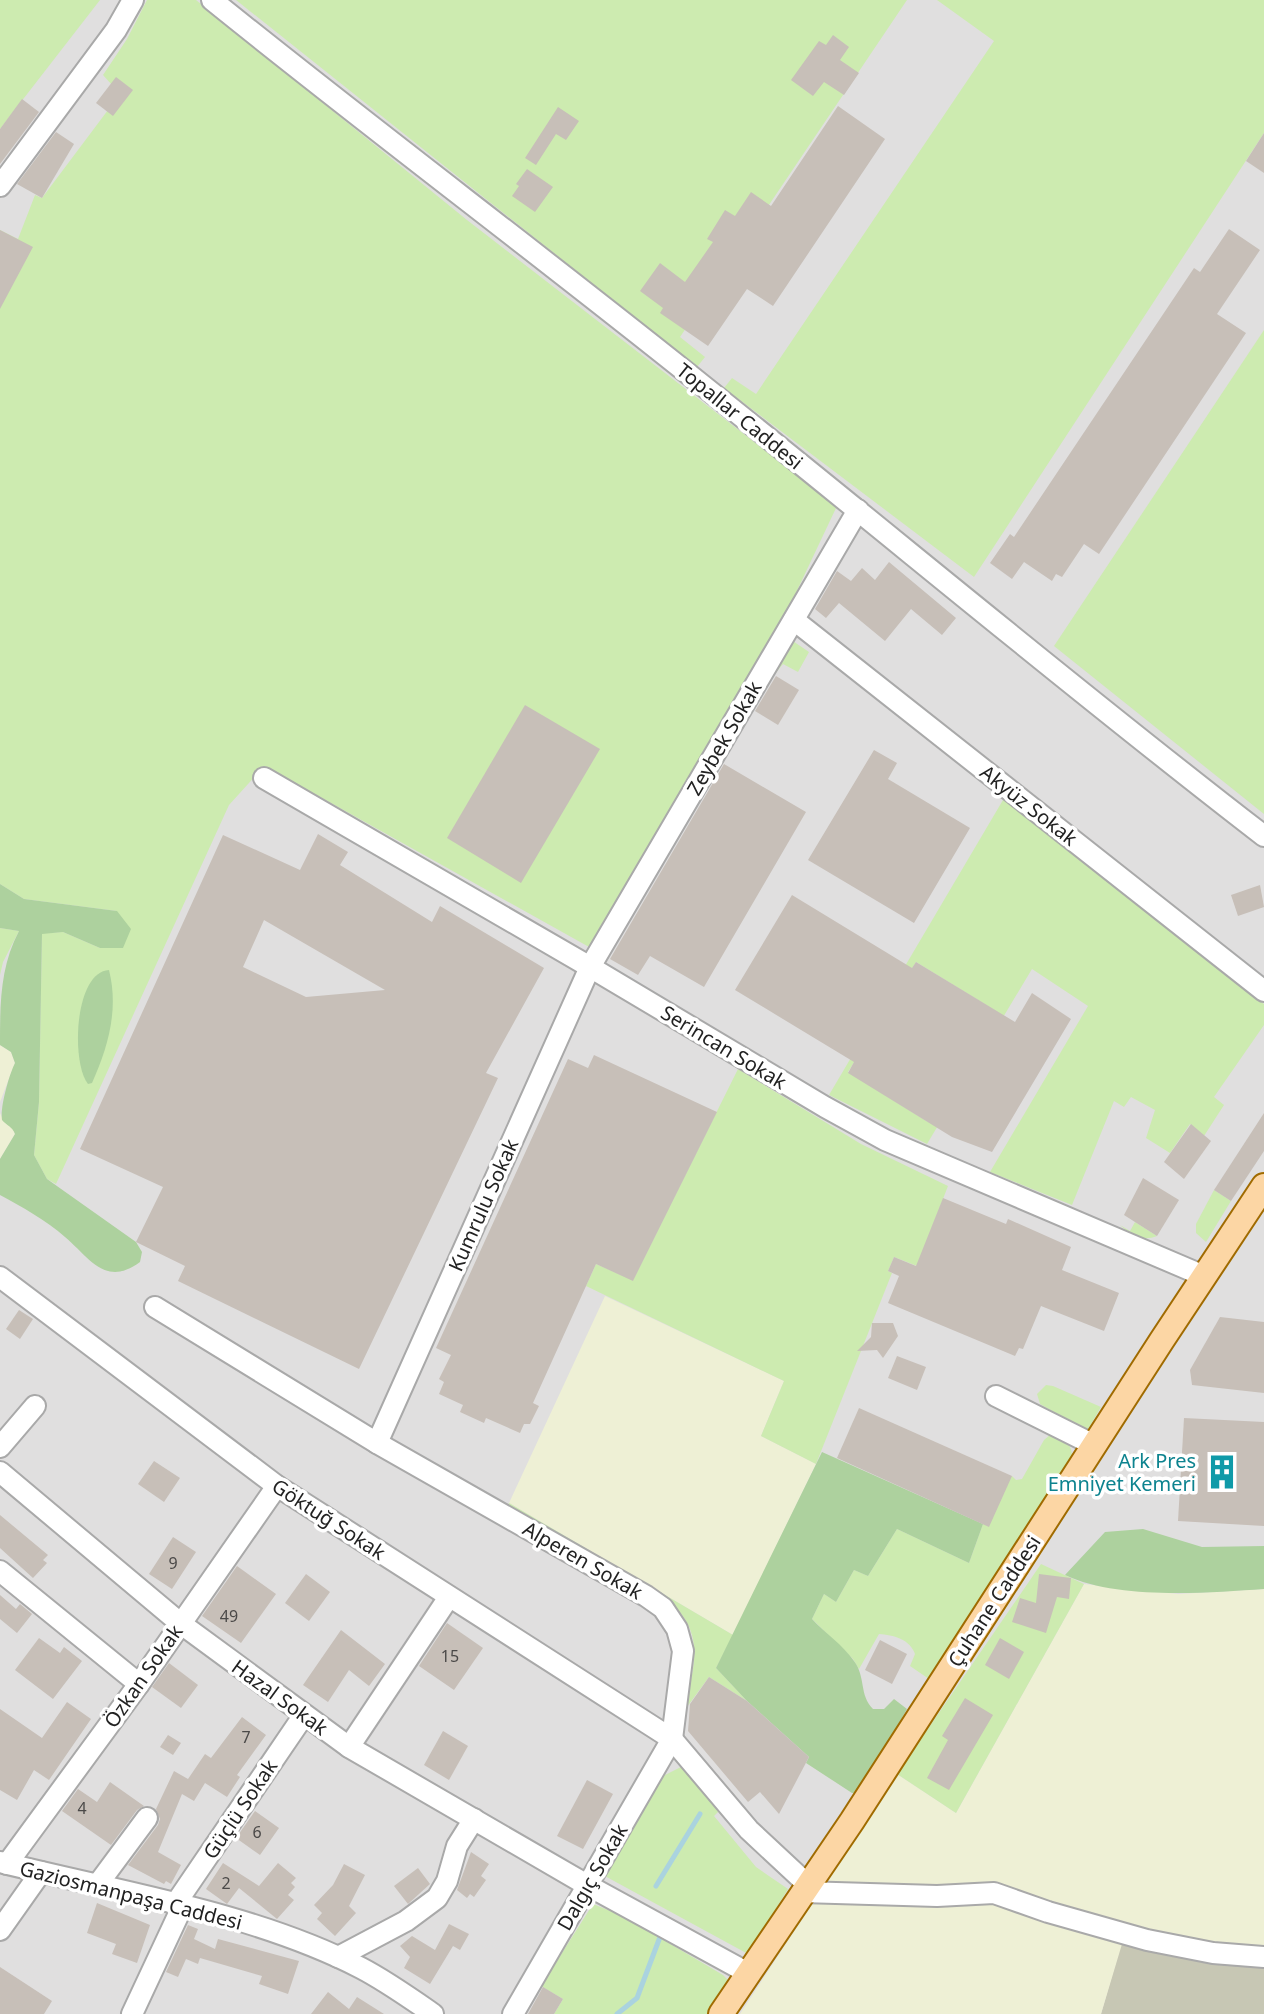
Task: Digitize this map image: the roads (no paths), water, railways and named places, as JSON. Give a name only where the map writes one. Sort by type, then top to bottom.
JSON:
[{"type":"main road","name":"Çuhane Caddesi","points":[[721,2014],[852,1821],[1264,1186]]},
{"type":"street","points":[[0,186],[116,30],[133,0]]},
{"type":"street","name":"Topallar Caddesi","points":[[212,0],[858,510],[1021,646],[1264,836]]},
{"type":"street","name":"Zeybek Sokak","points":[[590,967],[858,510]]},
{"type":"street","name":"Akyüz Sokak","points":[[794,620],[1264,991]]},
{"type":"street","name":"Serincan Sokak","points":[[264,778],[885,1140],[1204,1276]]},
{"type":"street","name":"Kumrulu Sokak","points":[[377,1443],[590,967]]},
{"type":"street","name":"Göktuğ Sokak","points":[[0,1277],[277,1486],[672,1739]]},
{"type":"street","name":"Alperen Sokak","points":[[155,1307],[377,1443],[663,1608],[677,1629],[683,1651],[672,1739]]},
{"type":"street","points":[[996,1396],[1094,1445]]},
{"type":"street","points":[[0,1447],[35,1406]]},
{"type":"street","name":"Hazal Sokak","points":[[0,1472],[180,1623],[349,1747],[587,1885],[748,1973]]},
{"type":"street","name":"Özkan Sokak","points":[[4,1863],[139,1684],[277,1486]]},
{"type":"street","points":[[0,1571],[139,1684]]},
{"type":"street","points":[[349,1747],[449,1597]]},
{"type":"street","name":"Güçlü Sokak","points":[[132,2014],[180,1904],[304,1715]]},
{"type":"street","points":[[672,1739],[749,1830],[805,1888],[937,1896],[994,1893],[1079,1922],[1147,1940],[1213,1953],[1264,1957]]},
{"type":"street","name":"Dalgıç Sokak","points":[[513,2014],[672,1739]]},
{"type":"street","points":[[98,1884],[147,1818]]},
{"type":"street","points":[[338,1957],[406,1921],[437,1898],[447,1881],[460,1841],[474,1819]]},
{"type":"street","name":"Gaziosmanpaşa Caddesi","points":[[4,1863],[180,1904],[283,1936],[338,1957],[378,1978],[433,2014]]},
{"type":"street","points":[[0,1930],[41,1872]]},
{"type":"waterway","points":[[656,1886],[700,1814]]},
{"type":"waterway","points":[[617,2014],[637,1998],[660,1937]]},
{"type":"place","name":"Ark Pres Emniyet Kemeri","points":[[1222,1472]]}]
